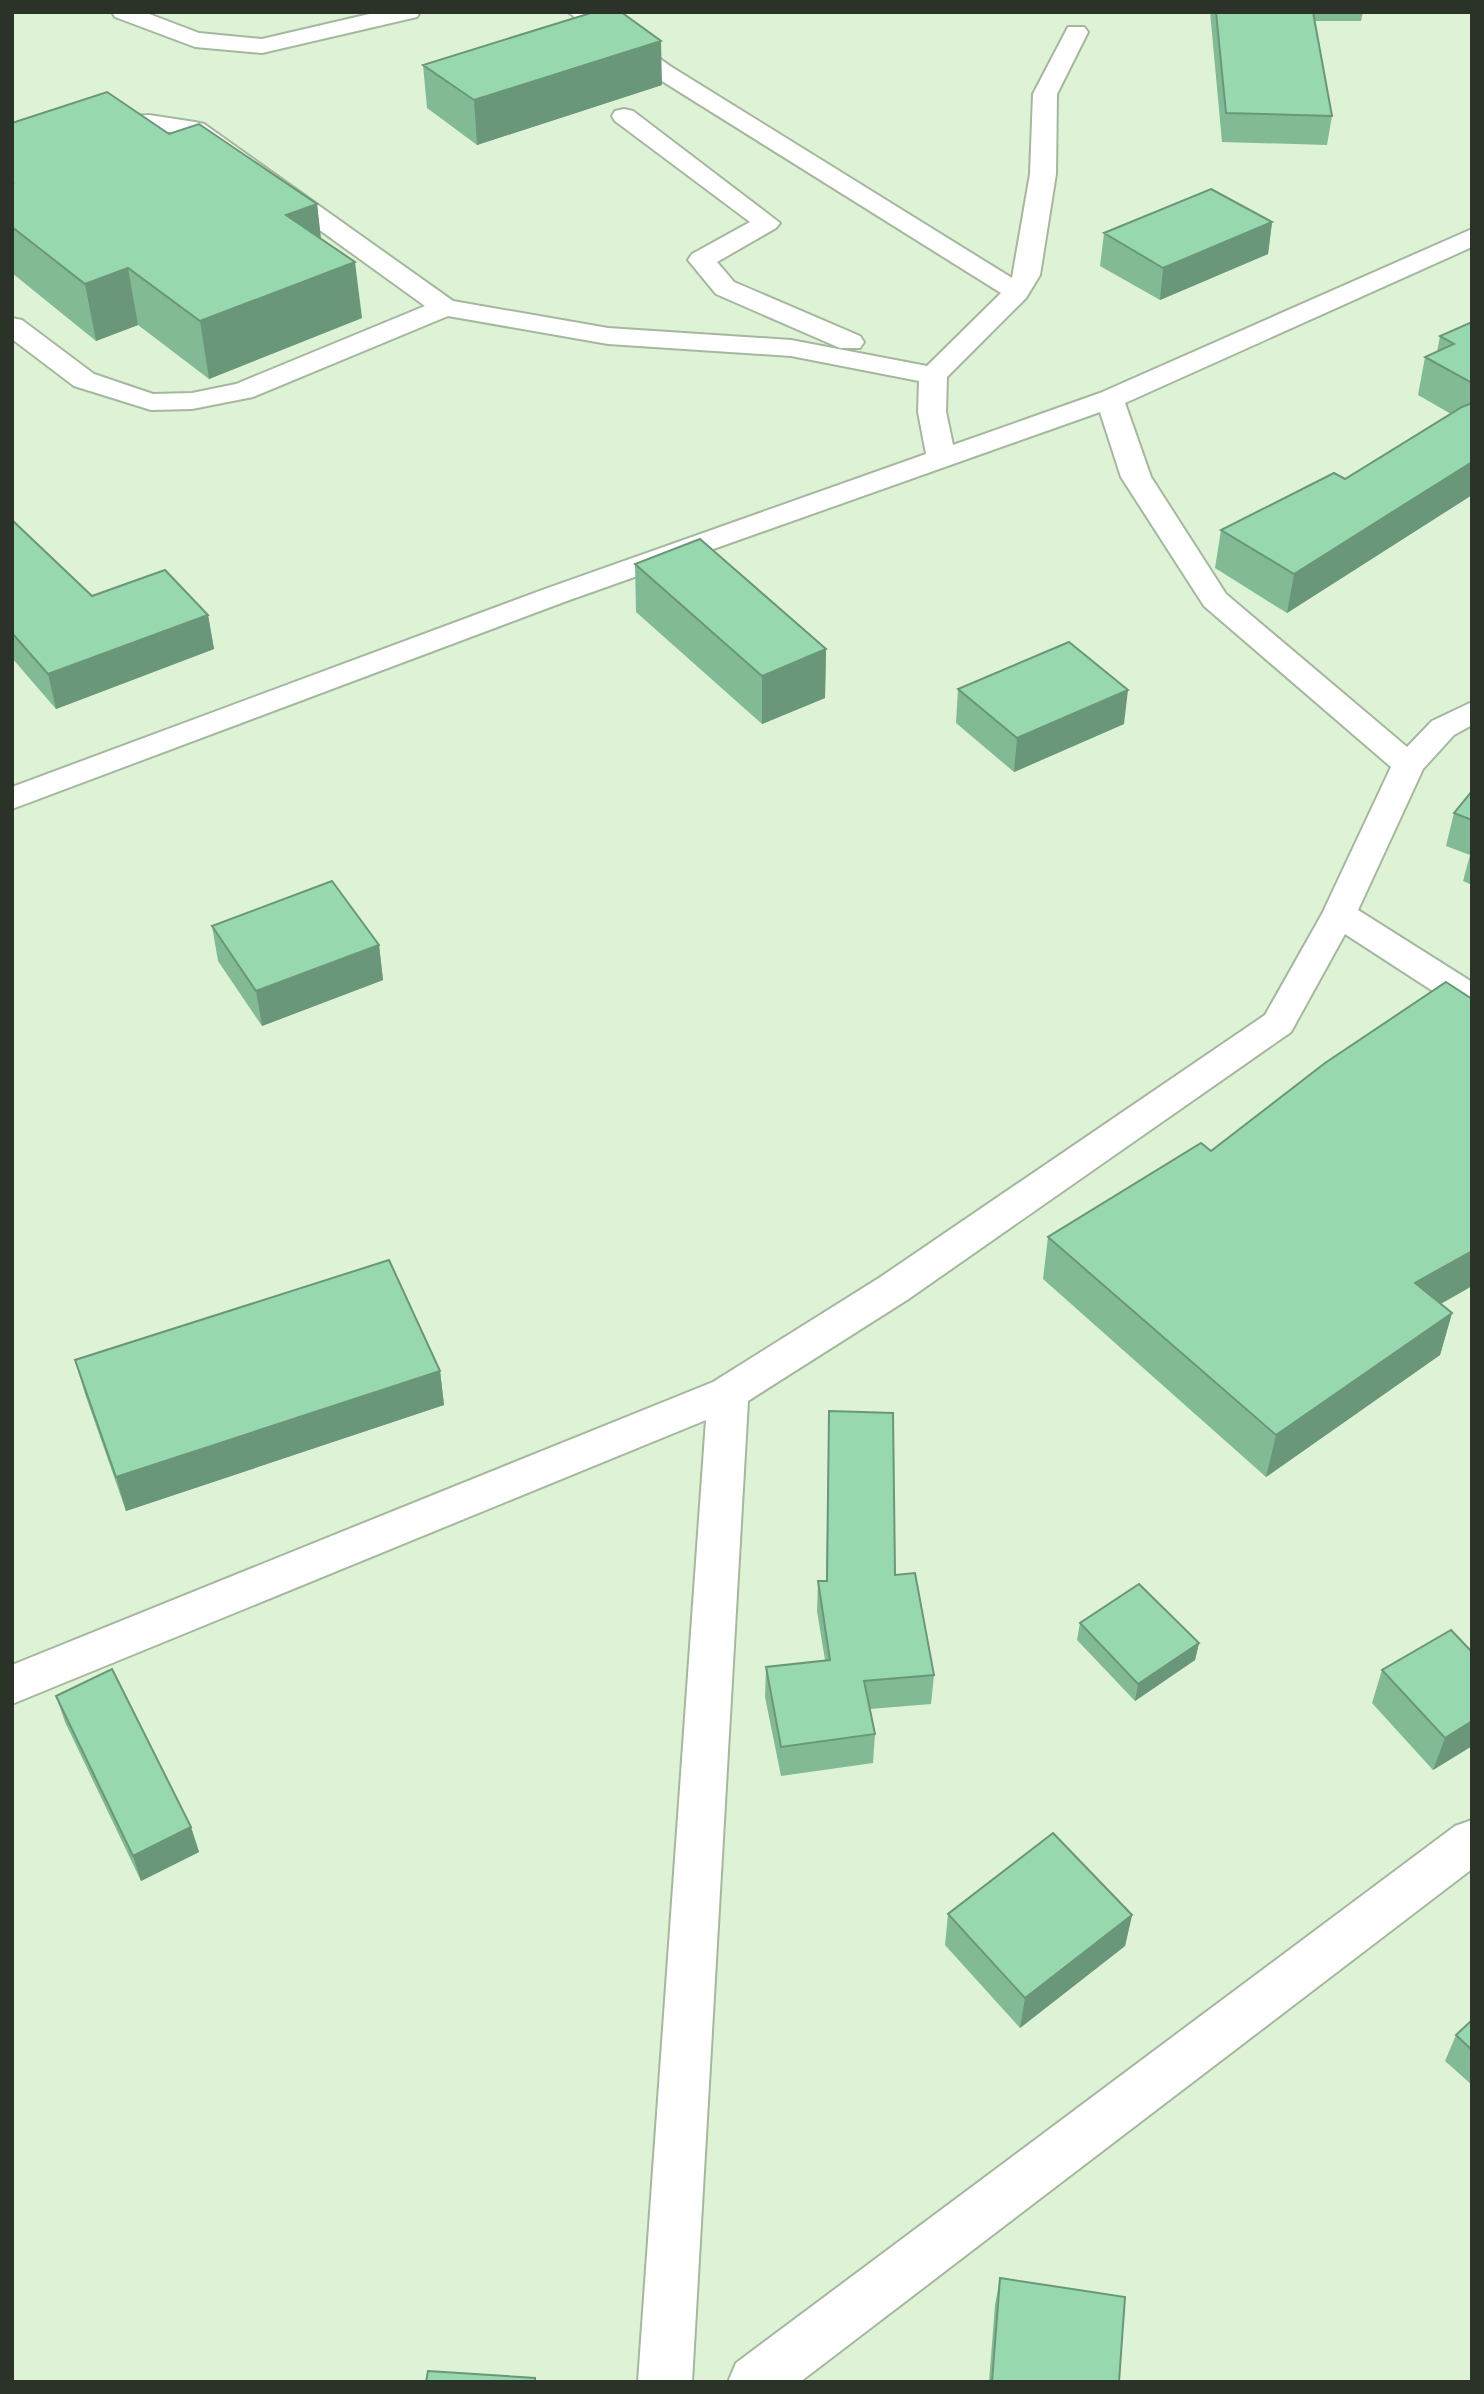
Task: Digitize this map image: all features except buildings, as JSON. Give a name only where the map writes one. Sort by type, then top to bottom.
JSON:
[{"type":"street","points":[[123,12],[195,40],[262,46],[409,12]]},
{"type":"street","points":[[579,12],[662,71],[1017,292]]},
{"type":"street","points":[[941,458],[932,412],[933,376],[1017,292],[1027,275],[1043,174],[1045,94],[1076,32]]},
{"type":"street","points":[[624,116],[767,223],[701,260],[725,288],[933,376]]},
{"type":"street","points":[[12,155],[112,124],[149,122],[195,130],[445,308],[608,336],[791,348],[933,376]]},
{"type":"street","points":[[12,799],[553,596],[1110,399],[1472,237]]},
{"type":"street","points":[[12,326],[84,380],[151,402],[192,401],[243,391],[445,308]]},
{"type":"street","points":[[1110,399],[1136,477],[1215,600],[1408,765]]},
{"type":"street","points":[[12,1685],[729,1393],[893,1289],[1278,1023],[1339,914],[1408,765],[1443,728],[1472,712]]},
{"type":"street","points":[[1339,914],[1472,999]]},
{"type":"street","points":[[665,2382],[729,1393]]},
{"type":"street","points":[[755,2382],[1472,1841]]}]
